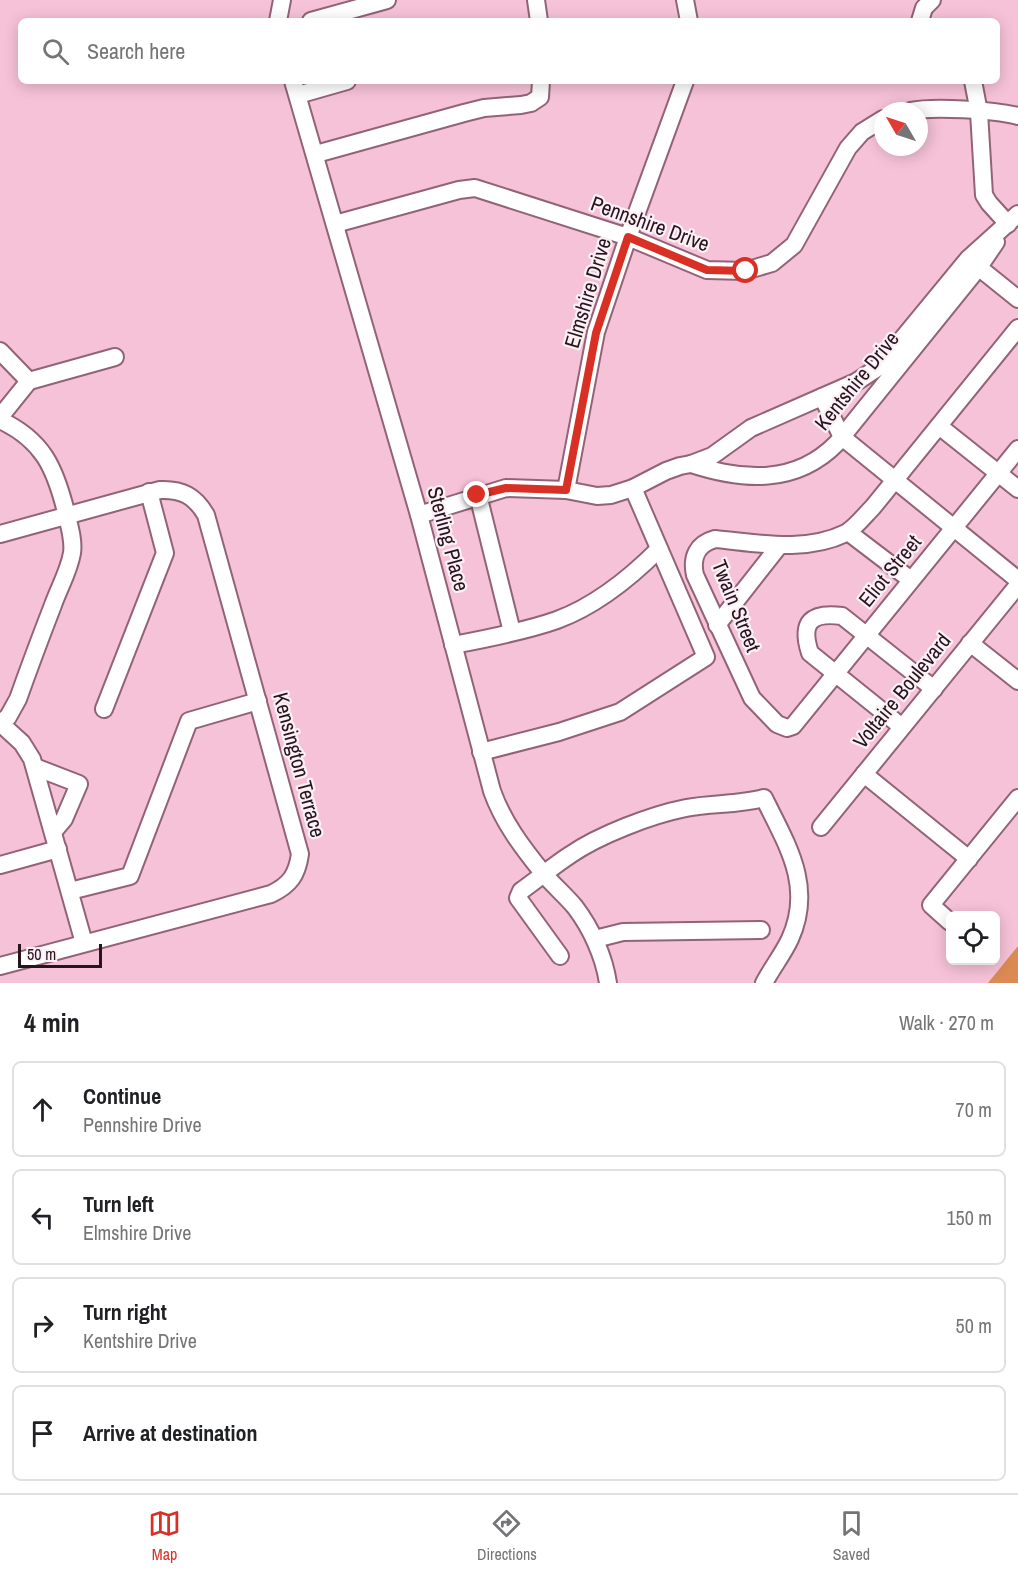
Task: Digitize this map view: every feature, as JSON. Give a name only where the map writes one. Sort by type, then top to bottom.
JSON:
[{"type":"street","points":[[279,18],[282,0]]},
{"type":"street","points":[[322,18],[387,0]]},
{"type":"street","points":[[536,0],[539,18]]},
{"type":"street","points":[[685,0],[688,18]]},
{"type":"street","points":[[921,18],[924,8],[932,0]]},
{"type":"street","points":[[296,88],[325,84]]},
{"type":"street","points":[[316,154],[484,108],[531,103],[540,98],[542,84]]},
{"type":"street","name":"Elmshire Drive","points":[[566,490],[596,333],[684,84]]},
{"type":"street","points":[[974,84],[979,112],[984,195],[989,203],[1013,219]]},
{"type":"street","name":"Sterling Place","points":[[296,88],[419,515],[481,752],[499,810],[508,826],[544,874],[575,908],[595,939],[608,983]]},
{"type":"street","points":[[928,110],[1018,116]]},
{"type":"street","name":"Pennshire Drive","points":[[335,224],[459,190],[475,188],[628,237],[707,270],[746,271],[772,263],[788,250],[800,236],[848,148],[862,132],[874,125]]},
{"type":"street","name":"Kentshire Drive","points":[[419,515],[477,495],[506,488],[566,490],[597,496],[611,495],[633,488],[666,471],[712,456],[765,420],[856,382],[879,367],[1013,219]]},
{"type":"street","points":[[973,263],[1018,299]]},
{"type":"street","name":"Kentshire Drive","points":[[691,464],[708,470],[760,476],[786,474],[803,468],[821,457],[842,436],[973,263]]},
{"type":"street","name":"Twain Street","points":[[797,721],[793,726],[787,728],[777,724],[752,698],[694,575],[695,553],[706,542],[716,539],[779,546],[809,543],[848,532],[873,507],[1018,328]]},
{"type":"street","points":[[0,351],[29,381]]},
{"type":"street","points":[[84,943],[35,767],[22,743],[0,723],[8,717],[18,699],[72,555],[72,544],[67,516],[52,469],[43,452],[28,436],[0,418],[29,381],[115,357]]},
{"type":"street","points":[[822,397],[842,436],[1018,580]]},
{"type":"street","points":[[939,426],[1018,489]]},
{"type":"street","name":"Eliot Street","points":[[797,721],[1018,449]]},
{"type":"street","points":[[481,752],[559,732],[620,712],[706,657],[633,488]]},
{"type":"street","name":"Kensington Terrace","points":[[0,534],[149,492],[181,491],[200,505],[206,515],[300,854],[296,873],[290,883],[271,894],[0,966]]},
{"type":"street","points":[[104,709],[165,553],[149,492]]},
{"type":"street","points":[[477,495],[512,632]]},
{"type":"street","points":[[848,532],[911,580]]},
{"type":"street","points":[[717,625],[779,546]]},
{"type":"street","points":[[453,645],[556,620],[611,590],[638,571],[659,549]]},
{"type":"street","name":"Voltaire Boulevard","points":[[821,827],[1018,585]]},
{"type":"street","points":[[902,727],[810,653],[805,639],[807,626],[815,618],[824,614],[842,616],[934,688]]},
{"type":"street","points":[[970,643],[1018,681]]},
{"type":"street","points":[[70,891],[130,876],[189,721],[258,701]]},
{"type":"street","points":[[0,865],[55,841],[79,784],[35,767]]},
{"type":"street","points":[[864,774],[969,859]]},
{"type":"street","points":[[560,957],[518,898],[521,891],[571,854],[596,840],[664,813],[687,807],[749,802],[764,798],[793,857],[799,880],[800,900],[797,921],[789,941],[764,983]]},
{"type":"street","points":[[946,918],[931,905],[1015,808]]},
{"type":"street","points":[[595,939],[623,932],[761,930]]},
{"type":"shaded area","points":[[1018,946],[1018,983],[988,983]]},
{"type":"route","points":[[477,495],[506,488],[566,490],[596,333],[628,237],[707,270],[746,271]]}]
